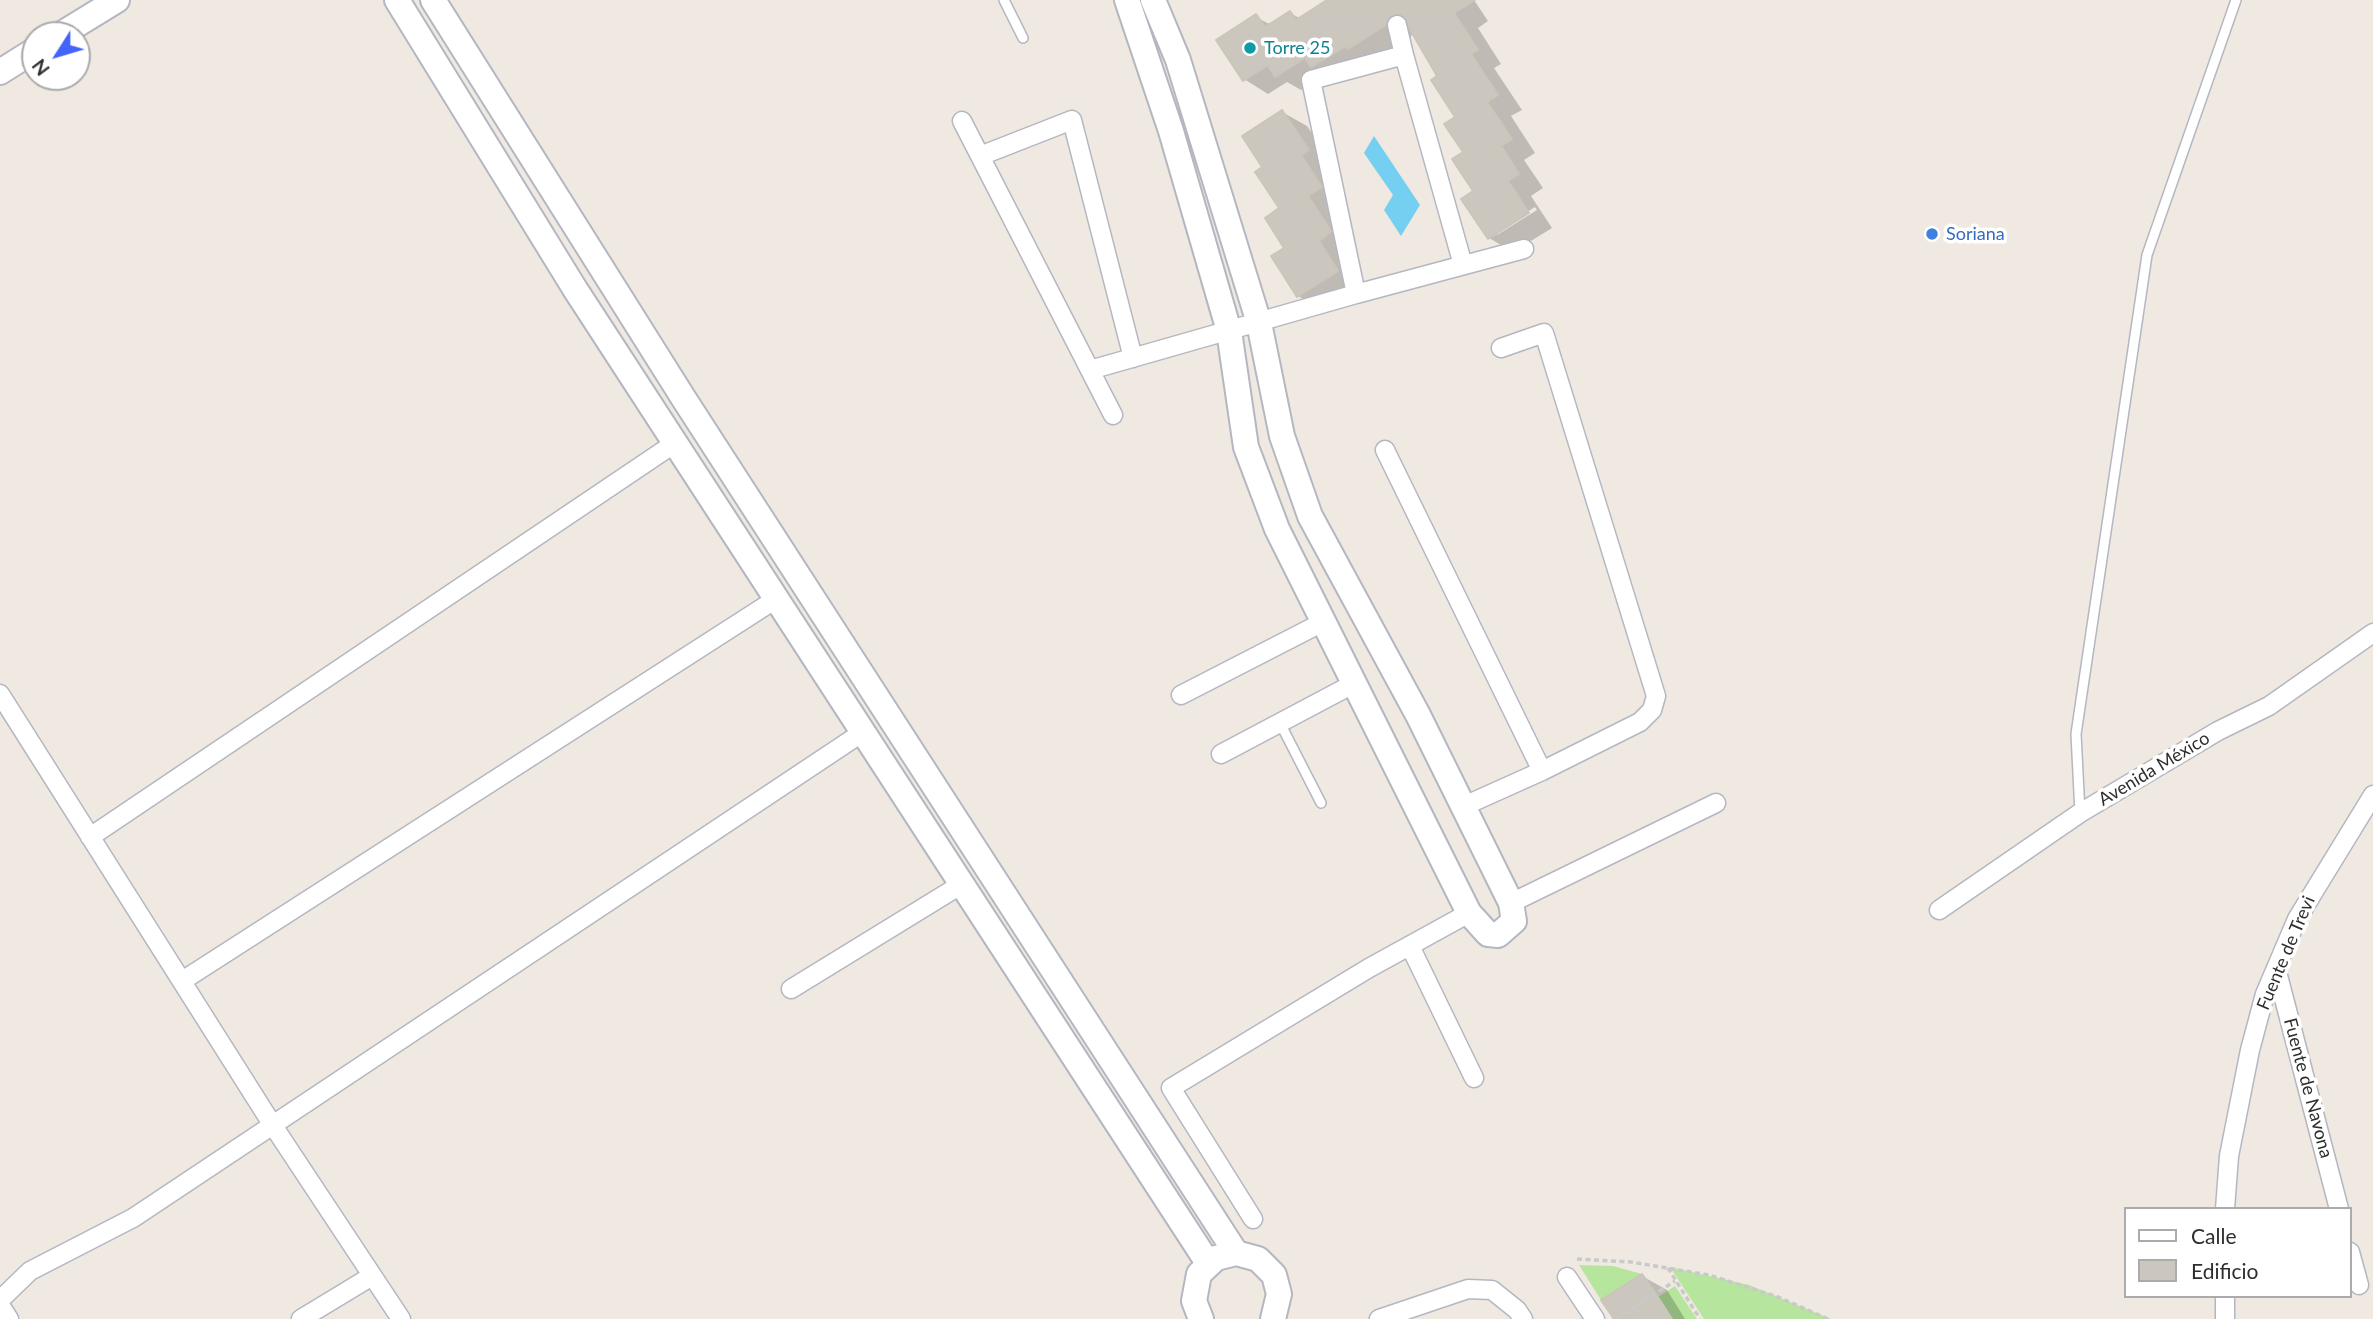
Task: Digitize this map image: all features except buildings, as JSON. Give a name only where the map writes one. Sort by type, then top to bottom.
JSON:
[{"type":"main road","points":[[397,0],[575,289],[1208,1264]]},
{"type":"main road","points":[[433,0],[763,521],[1236,1253]]},
{"type":"main road","points":[[1127,0],[1151,68],[1229,331],[1246,447],[1277,529],[1469,913],[1488,934],[1498,935],[1514,921],[1511,902],[1378,636],[1310,516],[1282,436],[1259,323],[1178,60],[1153,0]]},
{"type":"main road","points":[[81,21],[109,3]]},
{"type":"main road","points":[[0,72],[21,59]]},
{"type":"main road","points":[[1151,68],[1178,60]]},
{"type":"main road","points":[[737,539],[763,521]]},
{"type":"main road","points":[[1325,621],[1360,603]]},
{"type":"main road","points":[[1342,655],[1378,636]]},
{"type":"main road","points":[[1201,1319],[1194,1301],[1194,1287],[1208,1264],[1216,1258],[1236,1253],[1258,1259],[1274,1275],[1279,1294],[1273,1319]]},
{"type":"street","points":[[1397,25],[1463,265]]},
{"type":"street","points":[[1356,294],[1311,80],[1404,55]]},
{"type":"street","points":[[979,156],[1072,120],[1133,358]]},
{"type":"street","points":[[962,121],[1113,415]]},
{"type":"street","points":[[1090,370],[1524,249]]},
{"type":"street","points":[[1464,806],[1640,722],[1652,710],[1656,696],[1544,333],[1501,348]]},
{"type":"street","points":[[90,837],[675,443]]},
{"type":"street","points":[[1385,450],[1542,771]]},
{"type":"street","points":[[182,981],[776,599]]},
{"type":"street","points":[[1181,695],[1325,621]]},
{"type":"street","name":"Avenida México","points":[[1939,910],[2080,814],[2218,731],[2269,706],[2373,633]]},
{"type":"street","points":[[1221,754],[1355,683]]},
{"type":"street","points":[[0,694],[272,1124],[401,1319]]},
{"type":"street","points":[[0,1300],[30,1271],[133,1218],[863,732]]},
{"type":"street","name":"Fuente de Trevi","points":[[2225,1207],[2229,1156],[2250,1051],[2265,994],[2297,919],[2373,795]]},
{"type":"street","points":[[1511,902],[1716,803]]},
{"type":"street","points":[[791,989],[962,884]]},
{"type":"street","points":[[1253,1219],[1171,1088],[1469,913]]},
{"type":"street","points":[[1410,946],[1474,1078]]},
{"type":"street","name":"Fuente de Navona","points":[[2276,968],[2338,1207]]},
{"type":"street","points":[[2352,1259],[2359,1285]]},
{"type":"street","points":[[301,1319],[372,1276]]},
{"type":"street","points":[[1567,1277],[1595,1319]]},
{"type":"street","points":[[1379,1319],[1468,1289],[1492,1290],[1517,1310],[1523,1319]]},
{"type":"street","points":[[2225,1298],[2225,1319]]},
{"type":"street","points":[[0,1305],[9,1319]]},
{"type":"lane","points":[[1004,0],[1023,38]]},
{"type":"lane","points":[[2080,814],[2076,734],[2147,255],[2236,0]]},
{"type":"lane","points":[[1280,723],[1321,803]]},
{"type":"path","points":[[1577,1259],[1623,1261],[1739,1283],[1828,1319]]},
{"type":"path","points":[[1668,1268],[1700,1319]]},
{"type":"path","points":[[1616,1319],[1675,1281]]},
{"type":"green space","points":[[1579,1265],[1613,1266],[1642,1274],[1601,1300]]},
{"type":"green space","points":[[1670,1267],[1749,1285],[1831,1319],[1704,1319]]},
{"type":"green space","points":[[1675,1286],[1697,1319],[1672,1319],[1658,1297]]},
{"type":"water","points":[[1374,136],[1420,205],[1401,236],[1384,210],[1393,195],[1364,153]]},
{"type":"place","name":"Torre 25","points":[[1250,48]]},
{"type":"place","name":"Soriana","points":[[1932,234]]}]
